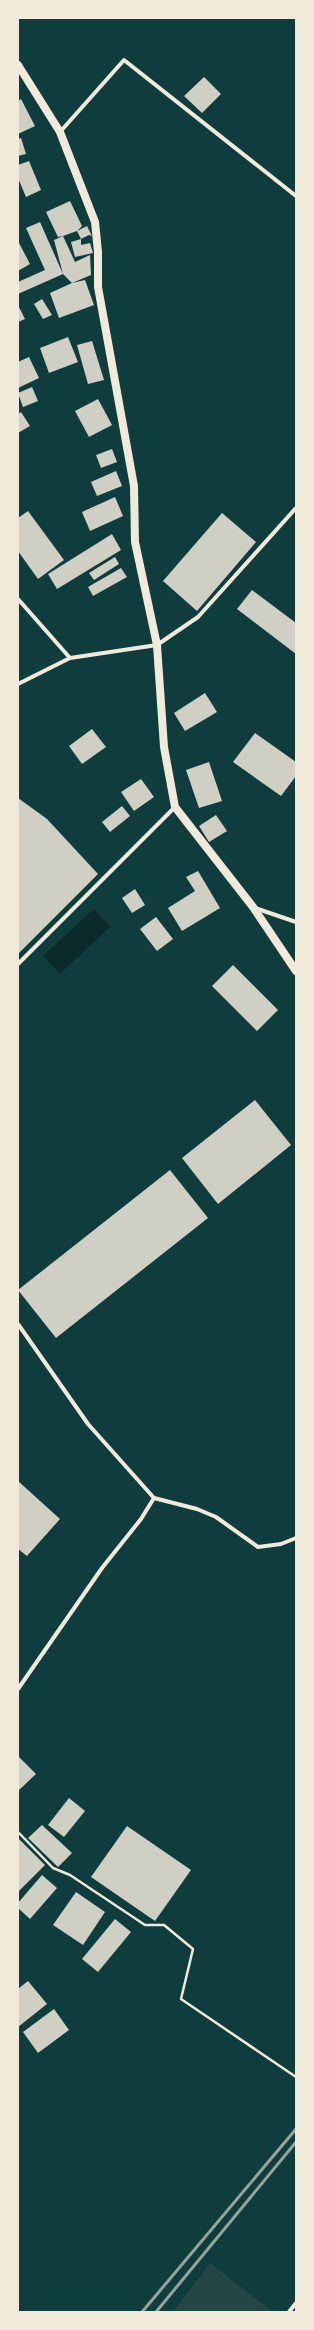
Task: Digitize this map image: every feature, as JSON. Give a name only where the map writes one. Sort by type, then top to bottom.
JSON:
[{"type":"main road","points":[[18,65],[60,132],[95,222],[98,252],[98,287],[134,486],[135,542],[157,645],[164,747],[175,807],[253,907],[296,971]]},
{"type":"street","points":[[60,132],[124,60],[296,196]]},
{"type":"street","points":[[18,684],[70,658],[157,645],[198,617],[296,509]]},
{"type":"street","points":[[18,599],[70,658]]},
{"type":"street","points":[[18,964],[175,807]]},
{"type":"street","points":[[253,907],[296,922]]},
{"type":"street","points":[[18,1324],[88,1424],[154,1498],[197,1509],[216,1517],[258,1547],[281,1544],[296,1538]]},
{"type":"street","points":[[18,1689],[102,1568],[141,1519],[154,1498]]},
{"type":"street","points":[[289,2312],[296,2303]]},
{"type":"path","points":[[18,1832],[53,1868],[70,1875],[145,1925],[164,1925],[193,1949],[181,1999],[296,2077]]},
{"type":"shaded area","points":[[94,909],[110,927],[60,974],[43,956]]},
{"type":"shaded area","points":[[210,2263],[273,2312],[173,2312]]},
{"type":"building","points":[[204,77],[221,94],[202,113],[184,96]]},
{"type":"building","points":[[21,99],[35,126],[18,134],[18,101]]},
{"type":"building","points":[[21,138],[26,154],[18,156],[18,139]]},
{"type":"building","points":[[29,161],[41,190],[26,197],[18,178],[18,165]]},
{"type":"building","points":[[70,201],[82,226],[77,231],[58,237],[46,212]]},
{"type":"building","points":[[40,222],[63,274],[18,294],[18,282],[45,270],[26,228]]},
{"type":"building","points":[[87,226],[92,236],[89,235],[81,239],[77,231]]},
{"type":"building","points":[[63,236],[75,262],[90,255],[91,275],[72,283],[63,274],[54,240]]},
{"type":"building","points":[[81,239],[81,245],[90,243],[93,253],[75,257],[71,242]]},
{"type":"building","points":[[18,241],[30,264],[18,271]]},
{"type":"building","points":[[85,280],[94,305],[59,318],[50,293],[72,283]]},
{"type":"building","points":[[42,299],[52,315],[43,319],[34,304]]},
{"type":"building","points":[[18,305],[25,319],[18,322]]},
{"type":"building","points":[[68,337],[78,362],[49,373],[40,348]]},
{"type":"building","points":[[92,341],[104,380],[88,384],[77,345]]},
{"type":"building","points":[[29,357],[39,378],[18,388],[18,362]]},
{"type":"building","points":[[32,387],[38,401],[23,407],[18,393]]},
{"type":"building","points":[[98,399],[112,425],[89,437],[75,411]]},
{"type":"building","points":[[21,412],[30,426],[18,433],[18,414]]},
{"type":"building","points":[[112,449],[117,462],[101,468],[96,455]]},
{"type":"building","points":[[116,471],[122,486],[97,496],[91,482]]},
{"type":"building","points":[[115,497],[123,516],[90,531],[82,512]]},
{"type":"building","points":[[28,511],[64,560],[38,579],[18,551],[18,518]]},
{"type":"building","points":[[222,513],[256,542],[197,611],[163,581]]},
{"type":"building","points":[[112,534],[121,550],[57,589],[48,574]]},
{"type":"building","points":[[115,557],[119,564],[94,580],[89,573]]},
{"type":"building","points":[[121,568],[127,577],[93,596],[88,587]]},
{"type":"building","points":[[252,590],[296,623],[296,654],[237,609]]},
{"type":"building","points":[[205,693],[217,712],[185,731],[174,713]]},
{"type":"building","points":[[92,729],[106,747],[82,764],[69,746]]},
{"type":"building","points":[[255,733],[296,762],[296,776],[281,796],[233,762]]},
{"type":"building","points":[[209,762],[222,801],[199,808],[186,770]]},
{"type":"building","points":[[141,779],[154,797],[134,811],[121,792]]},
{"type":"building","points":[[18,798],[47,819],[98,874],[18,954]]},
{"type":"building","points":[[122,806],[130,816],[110,832],[102,822]]},
{"type":"building","points":[[216,815],[227,831],[209,842],[199,826]]},
{"type":"building","points":[[198,871],[220,908],[182,931],[168,908],[195,891],[186,877]]},
{"type":"building","points":[[135,889],[145,905],[132,913],[122,898]]},
{"type":"building","points":[[156,917],[173,939],[157,951],[140,929]]},
{"type":"building","points":[[233,965],[278,1010],[257,1031],[212,986]]},
{"type":"building","points":[[255,1100],[291,1145],[218,1204],[182,1158]]},
{"type":"building","points":[[170,1170],[208,1218],[56,1338],[18,1290]]},
{"type":"building","points":[[18,1481],[60,1519],[27,1556],[18,1549]]},
{"type":"building","points":[[18,1756],[36,1774],[18,1791]]},
{"type":"building","points":[[69,1798],[85,1811],[64,1837],[48,1825]]},
{"type":"building","points":[[42,1825],[72,1853],[58,1867],[28,1838]]},
{"type":"building","points":[[127,1826],[191,1870],[155,1921],[91,1877]]},
{"type":"building","points":[[18,1838],[45,1865],[18,1892]]},
{"type":"building","points":[[42,1875],[57,1888],[30,1919],[18,1908],[18,1903]]},
{"type":"building","points":[[76,1892],[105,1912],[83,1945],[53,1925]]},
{"type":"building","points":[[115,1919],[131,1932],[98,1972],[82,1959]]},
{"type":"building","points":[[28,1981],[47,2004],[18,2027],[18,1989]]},
{"type":"building","points":[[54,2009],[69,2030],[38,2053],[23,2032]]},
{"type":"railway","points":[[142,2312],[296,2129]]},
{"type":"railway","points":[[156,2312],[296,2142]]}]
